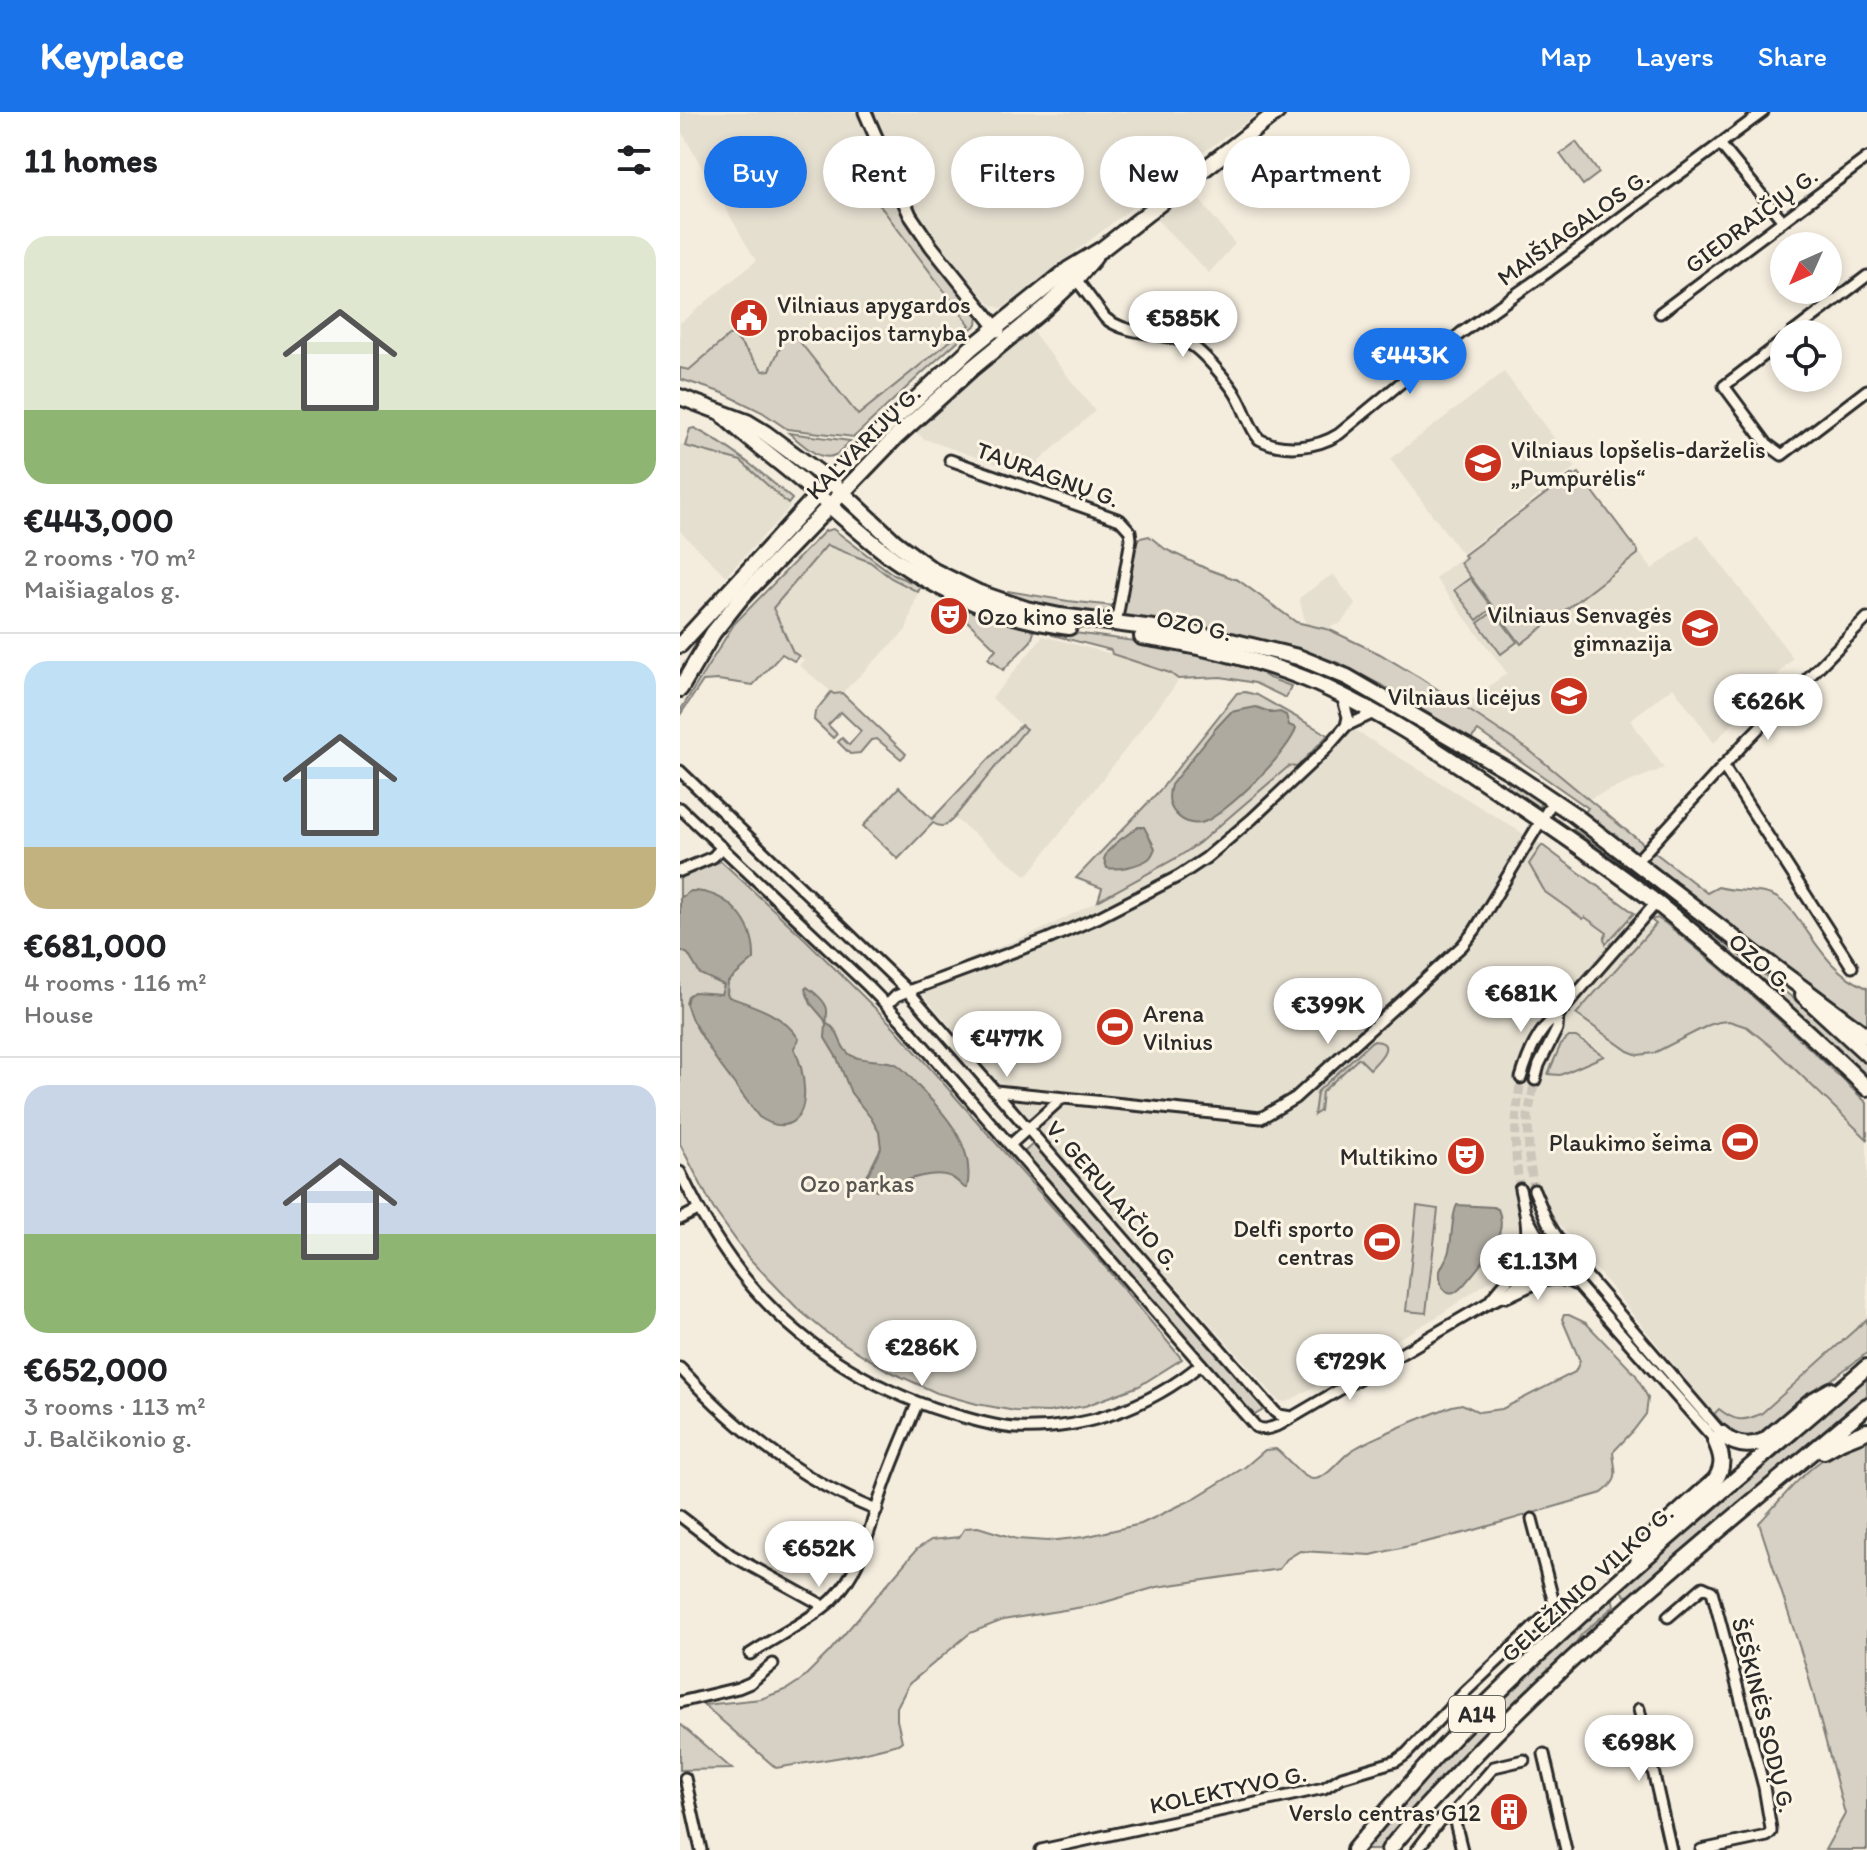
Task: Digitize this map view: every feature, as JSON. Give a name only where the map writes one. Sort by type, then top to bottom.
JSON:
[{"type":"main road","name":"KALVARIJŲ G.","points":[[680,645],[830,481],[996,327],[1069,269],[1102,249],[1277,112]]},
{"type":"main road","name":"KALVARIJŲ G.","points":[[680,689],[704,646],[729,611],[894,439],[1044,309],[1102,249]]},
{"type":"main road","name":"OZO G.","points":[[680,397],[747,422],[765,433],[830,481],[895,542],[934,571],[959,584],[1026,609],[1231,641],[1298,657],[1347,677],[1509,771],[1553,801],[1762,958],[1867,1054]]},
{"type":"main road","name":"OZO G.","points":[[721,413],[740,432],[897,560],[975,603],[1043,624],[1177,642],[1264,663],[1374,713],[1470,772],[1656,903],[1749,979],[1867,1088]]},
{"type":"main road","points":[[1762,958],[1867,1036]]},
{"type":"main road","points":[[1718,1436],[1746,1446],[1764,1441],[1810,1402],[1862,1372]]},
{"type":"main road","name":"GELEŽINIO VILKO G.","points":[[1354,1850],[1457,1734],[1519,1672],[1607,1590],[1862,1372]]},
{"type":"main road","name":"GELEŽINIO VILKO G.","points":[[1389,1850],[1492,1736],[1551,1678],[1620,1615],[1867,1406]]},
{"type":"main road","points":[[1789,1471],[1842,1441],[1867,1431]]},
{"type":"main road","points":[[1620,1615],[1623,1608],[1620,1597],[1607,1590],[1656,1533],[1715,1480],[1722,1467],[1718,1436]]},
{"type":"street","points":[[865,112],[910,215],[1006,340]]},
{"type":"street","name":"MAIŠIAGALOS G.","points":[[1076,279],[1111,323],[1166,336],[1198,349],[1233,390],[1259,439],[1274,444],[1312,446],[1339,434],[1461,333],[1763,112]]},
{"type":"street","points":[[1720,144],[1783,221]]},
{"type":"street","name":"GIEDRAIČIŲ G.","points":[[1660,313],[1867,158]]},
{"type":"street","points":[[1809,320],[1867,276]]},
{"type":"street","points":[[1770,351],[1724,386],[1767,444],[1782,455],[1867,390]]},
{"type":"street","name":"TAURAGNŲ G.","points":[[950,460],[1091,509],[1126,525],[1131,539],[1116,624]]},
{"type":"street","points":[[1636,862],[1723,766],[1867,618]]},
{"type":"street","points":[[1342,696],[1348,717],[1346,726]]},
{"type":"street","points":[[887,1005],[896,996],[908,991],[1099,917],[1179,876],[1206,858],[1252,819],[1346,726],[1374,713]]},
{"type":"street","points":[[1723,766],[1852,967]]},
{"type":"street","name":"V. GERULAIČIO G.","points":[[680,771],[908,991],[1275,1412]]},
{"type":"street","points":[[996,1091],[1261,1118],[1279,1109],[1295,1098],[1462,946],[1475,930],[1553,801]]},
{"type":"street","name":"V. GERULAIČIO G.","points":[[680,808],[887,1005],[1251,1422],[1256,1427],[1268,1429]]},
{"type":"street","points":[[680,871],[713,857],[722,847]]},
{"type":"street","points":[[1521,1078],[1547,1022],[1558,1015],[1656,903]]},
{"type":"street","points":[[1535,1080],[1557,1029],[1558,1015]]},
{"type":"street","points":[[1010,1145],[1061,1099]]},
{"type":"street","points":[[680,1172],[698,1210],[735,1266],[783,1319],[832,1358],[917,1404],[983,1423],[1014,1428],[1044,1428],[1077,1423],[1131,1408],[1162,1392],[1201,1364]]},
{"type":"street","points":[[1514,1275],[1527,1247],[1526,1215],[1520,1189]]},
{"type":"street","points":[[1534,1190],[1559,1240],[1718,1436]]},
{"type":"street","points":[[680,1219],[698,1210]]},
{"type":"street","points":[[1526,1215],[1547,1249],[1577,1286],[1718,1436]]},
{"type":"street","points":[[1488,1303],[1514,1275],[1559,1240]]},
{"type":"street","points":[[1501,1299],[1547,1249]]},
{"type":"street","points":[[1268,1429],[1488,1303],[1549,1279],[1568,1280],[1577,1286]]},
{"type":"street","points":[[680,1368],[729,1418],[769,1452],[843,1496],[877,1510]]},
{"type":"street","points":[[750,1654],[824,1606],[855,1569],[917,1404]]},
{"type":"street","points":[[1268,1429],[1275,1412],[1291,1417]]},
{"type":"street","points":[[680,1516],[731,1555],[824,1606]]},
{"type":"street","name":"KOLEKTYVO G.","points":[[1041,1850],[1324,1788],[1342,1777],[1401,1758],[1555,1607],[1532,1519]]},
{"type":"street","name":"ŠEŠKINĖS SODŲ G.","points":[[1668,1617],[1703,1587],[1712,1591],[1764,1787],[1771,1829],[1767,1836],[1701,1850]]},
{"type":"street","points":[[680,1702],[738,1688],[750,1683],[773,1664]]},
{"type":"street","points":[[1639,1709],[1671,1850]]},
{"type":"street","points":[[1544,1754],[1566,1850]]},
{"type":"street","points":[[1417,1850],[1440,1820],[1453,1814],[1494,1767],[1524,1760]]},
{"type":"street","points":[[685,1778],[701,1850]]},
{"type":"street","points":[[1453,1814],[1462,1850]]},
{"type":"shaded area","points":[[680,112],[860,112],[869,136],[823,136],[823,208],[882,208],[971,325],[858,415],[776,354],[770,370],[680,368],[680,323],[756,261],[725,208],[807,208],[807,136],[704,136],[704,171],[680,129]]},
{"type":"shaded area","points":[[873,112],[1260,112],[1207,150],[1207,136],[1100,136],[1100,208],[1131,208],[1000,308],[990,304],[912,208],[935,208],[935,136],[883,136]]},
{"type":"shaded area","points":[[1170,208],[1206,208],[1235,244],[1209,273],[1156,219]]},
{"type":"shaded area","points":[[1029,327],[1095,411],[1025,474],[924,439],[915,431],[940,405]]},
{"type":"shaded area","name":"Vilniaus lopšelis-darželis „Pumpurėlis“","points":[[1504,372],[1576,467],[1462,554],[1390,459]]},
{"type":"shaded area","points":[[680,444],[741,461],[790,506],[726,576],[680,531]]},
{"type":"shaded area","name":"Vilniaus Senvagės gimnazija","points":[[1579,473],[1652,569],[1698,534],[1793,658],[1714,743],[1673,687],[1630,720],[1664,768],[1588,799],[1529,750],[1464,706],[1507,673],[1435,578],[1572,474]]},
{"type":"shaded area","points":[[827,544],[870,562],[891,578],[918,592],[906,630],[842,693],[834,694],[799,665],[804,660],[793,653],[773,608]]},
{"type":"shaded area","points":[[1333,574],[1356,604],[1340,624],[1332,626],[1330,630],[1304,624],[1299,598]]},
{"type":"shaded area","points":[[1043,636],[1112,654],[1170,673],[1178,679],[1027,876],[954,818],[1026,730],[992,698]]},
{"type":"shaded area","points":[[1256,707],[1286,715],[1289,725],[1296,728],[1292,738],[1256,780],[1214,817],[1200,823],[1182,819],[1170,804],[1171,785],[1231,712]]},
{"type":"shaded area","points":[[1340,721],[1542,845],[1530,864],[1545,892],[1575,915],[1585,917],[1608,934],[1606,943],[1634,913],[1653,927],[1577,1013],[1668,1047],[1719,1022],[1729,1021],[1747,1027],[1867,1139],[1867,1319],[1762,1413],[1748,1420],[1735,1419],[1719,1410],[1714,1414],[1560,1225],[1494,1278],[1435,1318],[1289,1401],[1278,1400],[1019,1109],[912,982],[1043,929],[1180,856],[1318,745]]},
{"type":"shaded area","points":[[1138,827],[1144,827],[1155,848],[1149,859],[1133,866],[1107,868],[1104,859],[1107,852]]},
{"type":"shaded area","points":[[691,891],[717,896],[727,903],[737,911],[750,933],[754,959],[728,982],[729,997],[777,1018],[799,1039],[794,1048],[801,1066],[804,1101],[796,1119],[788,1124],[773,1124],[759,1117],[715,1058],[692,1020],[686,1004],[688,996],[694,992],[721,994],[724,985],[700,974],[688,954],[680,950],[680,898]]},
{"type":"shaded area","points":[[807,987],[825,1005],[827,1024],[834,1029],[848,1053],[899,1066],[948,1120],[967,1158],[967,1188],[941,1174],[922,1176],[876,1190],[868,1184],[866,1178],[881,1148],[879,1132],[851,1093],[825,1038],[824,1019],[811,1004],[805,989]]},
{"type":"shaded area","points":[[1457,1205],[1498,1209],[1501,1227],[1484,1261],[1461,1288],[1450,1294],[1442,1286],[1440,1271],[1450,1248]]},
{"type":"green space","points":[[1576,142],[1599,173],[1583,185],[1560,154]]},
{"type":"green space","points":[[882,208],[900,208],[978,315],[977,324],[854,437],[787,429],[762,412],[723,393],[680,379],[680,368],[689,370],[732,333],[763,371],[770,370],[782,343],[792,332],[858,415],[970,325]]},
{"type":"green space","points":[[694,428],[745,460],[792,499],[788,504],[741,461],[685,446],[690,429]]},
{"type":"green space","points":[[789,433],[850,441],[841,451],[829,457],[810,450]]},
{"type":"green space","points":[[1579,473],[1638,554],[1521,644],[1460,563],[1466,558],[1464,555],[1572,474]]},
{"type":"green space","points":[[833,529],[894,575],[921,586],[918,592],[891,578],[870,562],[827,545],[773,608],[793,652],[799,656],[794,661],[782,654],[753,685],[703,681],[680,715],[734,624],[825,531]]},
{"type":"green space","points":[[1149,536],[1165,549],[1238,580],[1296,622],[1330,630],[1422,679],[1529,750],[1707,893],[1718,887],[1766,893],[1779,899],[1793,912],[1831,962],[1846,976],[1867,988],[1867,1033],[1799,976],[1583,815],[1588,808],[1478,731],[1471,739],[1341,664],[1294,647],[1204,627],[1044,606],[1006,595],[1008,591],[1123,607],[1136,539]]},
{"type":"green space","points":[[1470,578],[1492,608],[1477,620],[1454,590]]},
{"type":"green space","points":[[969,610],[1027,628],[1034,632],[1031,641],[1003,670],[988,658],[996,649],[962,616]]},
{"type":"green space","points":[[1494,611],[1517,642],[1501,654],[1478,623]]},
{"type":"green space","points":[[1052,630],[1157,644],[1246,663],[1269,678],[1291,686],[1286,698],[1255,683],[1221,677],[1178,679],[1170,673],[1112,654],[1111,650],[1052,635]]},
{"type":"green space","points":[[1207,641],[1319,669],[1432,730],[1429,738],[1506,787],[1511,781],[1540,800],[1540,805],[1537,810],[1427,739]]},
{"type":"green space","points":[[831,692],[842,693],[906,754],[901,759],[877,739],[871,740],[860,753],[850,754],[838,742],[842,738],[849,745],[861,731],[841,712],[828,725],[837,734],[833,738],[814,720],[815,712]]},
{"type":"green space","points":[[1237,693],[1257,695],[1328,735],[1297,767],[1289,766],[1199,843],[1098,901],[1102,888],[1076,878],[1161,789]]},
{"type":"green space","points":[[1021,725],[1026,729],[954,818],[944,825],[933,823],[898,859],[863,826],[899,787],[932,819]]},
{"type":"green space","points":[[1573,829],[1796,1001],[1867,1063],[1867,1081],[1570,833]]},
{"type":"green space","points":[[1542,845],[1634,913],[1606,944],[1604,939],[1607,933],[1545,892],[1529,864]]},
{"type":"green space","name":"Ozo parkas","points":[[721,861],[893,1026],[1182,1359],[1139,1386],[1085,1406],[1049,1412],[1015,1411],[977,1404],[937,1393],[887,1370],[827,1333],[798,1309],[748,1257],[713,1208],[680,1144],[680,878]]},
{"type":"green space","points":[[1657,918],[1743,988],[1867,1103],[1867,1139],[1747,1027],[1729,1021],[1719,1022],[1654,1053],[1638,1055],[1576,1014],[1656,924],[1651,920]]},
{"type":"green space","points":[[1569,1037],[1576,1037],[1604,1056],[1560,1075],[1548,1074],[1561,1044]]},
{"type":"green space","points":[[1372,1041],[1384,1044],[1381,1057],[1370,1069],[1359,1058],[1322,1092],[1320,1111],[1314,1115],[1317,1092]]},
{"type":"green space","points":[[1034,1143],[1265,1409],[1253,1416],[1024,1152]]},
{"type":"green space","points":[[1417,1206],[1438,1209],[1426,1313],[1406,1311]]},
{"type":"green space","points":[[1564,1315],[1586,1323],[1636,1375],[1648,1398],[1646,1414],[1613,1452],[1614,1479],[1602,1493],[1468,1532],[1371,1555],[1300,1551],[1279,1569],[1157,1587],[1095,1605],[1003,1620],[970,1633],[909,1684],[897,1707],[902,1741],[854,1755],[776,1768],[704,1705],[761,1699],[801,1680],[829,1652],[917,1549],[931,1540],[959,1537],[965,1528],[978,1527],[1017,1539],[1048,1541],[1084,1537],[1141,1524],[1193,1499],[1245,1467],[1265,1450],[1276,1449],[1299,1471],[1314,1479],[1325,1475],[1349,1452],[1365,1443],[1452,1406],[1462,1404],[1479,1412],[1502,1409],[1575,1372],[1580,1361],[1562,1319]]},
{"type":"green space","points":[[1867,1319],[1867,1353],[1764,1434],[1748,1438],[1739,1436],[1714,1414],[1719,1409],[1740,1419],[1762,1413]]},
{"type":"green space","points":[[1867,1378],[1867,1397],[1635,1595],[1625,1596],[1622,1590],[1624,1585]]},
{"type":"green space","points":[[1867,1436],[1867,1850],[1825,1850],[1845,1814],[1806,1667],[1759,1523],[1813,1467],[1827,1456]]},
{"type":"green space","points":[[1609,1599],[1613,1600],[1614,1606],[1582,1634],[1566,1656],[1473,1746],[1381,1850],[1362,1850],[1451,1746]]},
{"type":"green space","points":[[680,1724],[732,1769],[680,1770]]},
{"type":"tunnel","points":[[1520,1189],[1516,1134],[1521,1078]]},
{"type":"tunnel","points":[[1534,1190],[1528,1116],[1535,1080]]},
{"type":"place","name":"Vilniaus apygardos probacijos tarnyba","points":[[749,318]]},
{"type":"place","name":"Vilniaus lopšelis-darželis „Pumpurėlis“","points":[[1483,463]]},
{"type":"place","name":"Ozo kino salė","points":[[949,616]]},
{"type":"place","name":"Vilniaus Senvagės gimnazija","points":[[1700,628]]},
{"type":"place","name":"Vilniaus licėjus","points":[[1569,696]]},
{"type":"place","name":"Arena Vilnius","points":[[1115,1027]]},
{"type":"place","name":"Plaukimo šeima","points":[[1740,1142]]},
{"type":"place","name":"Multikino","points":[[1466,1156]]},
{"type":"place","name":"Delfi sporto centras","points":[[1382,1242]]},
{"type":"place","name":"Verslo centras G12","points":[[1509,1812]]}]
